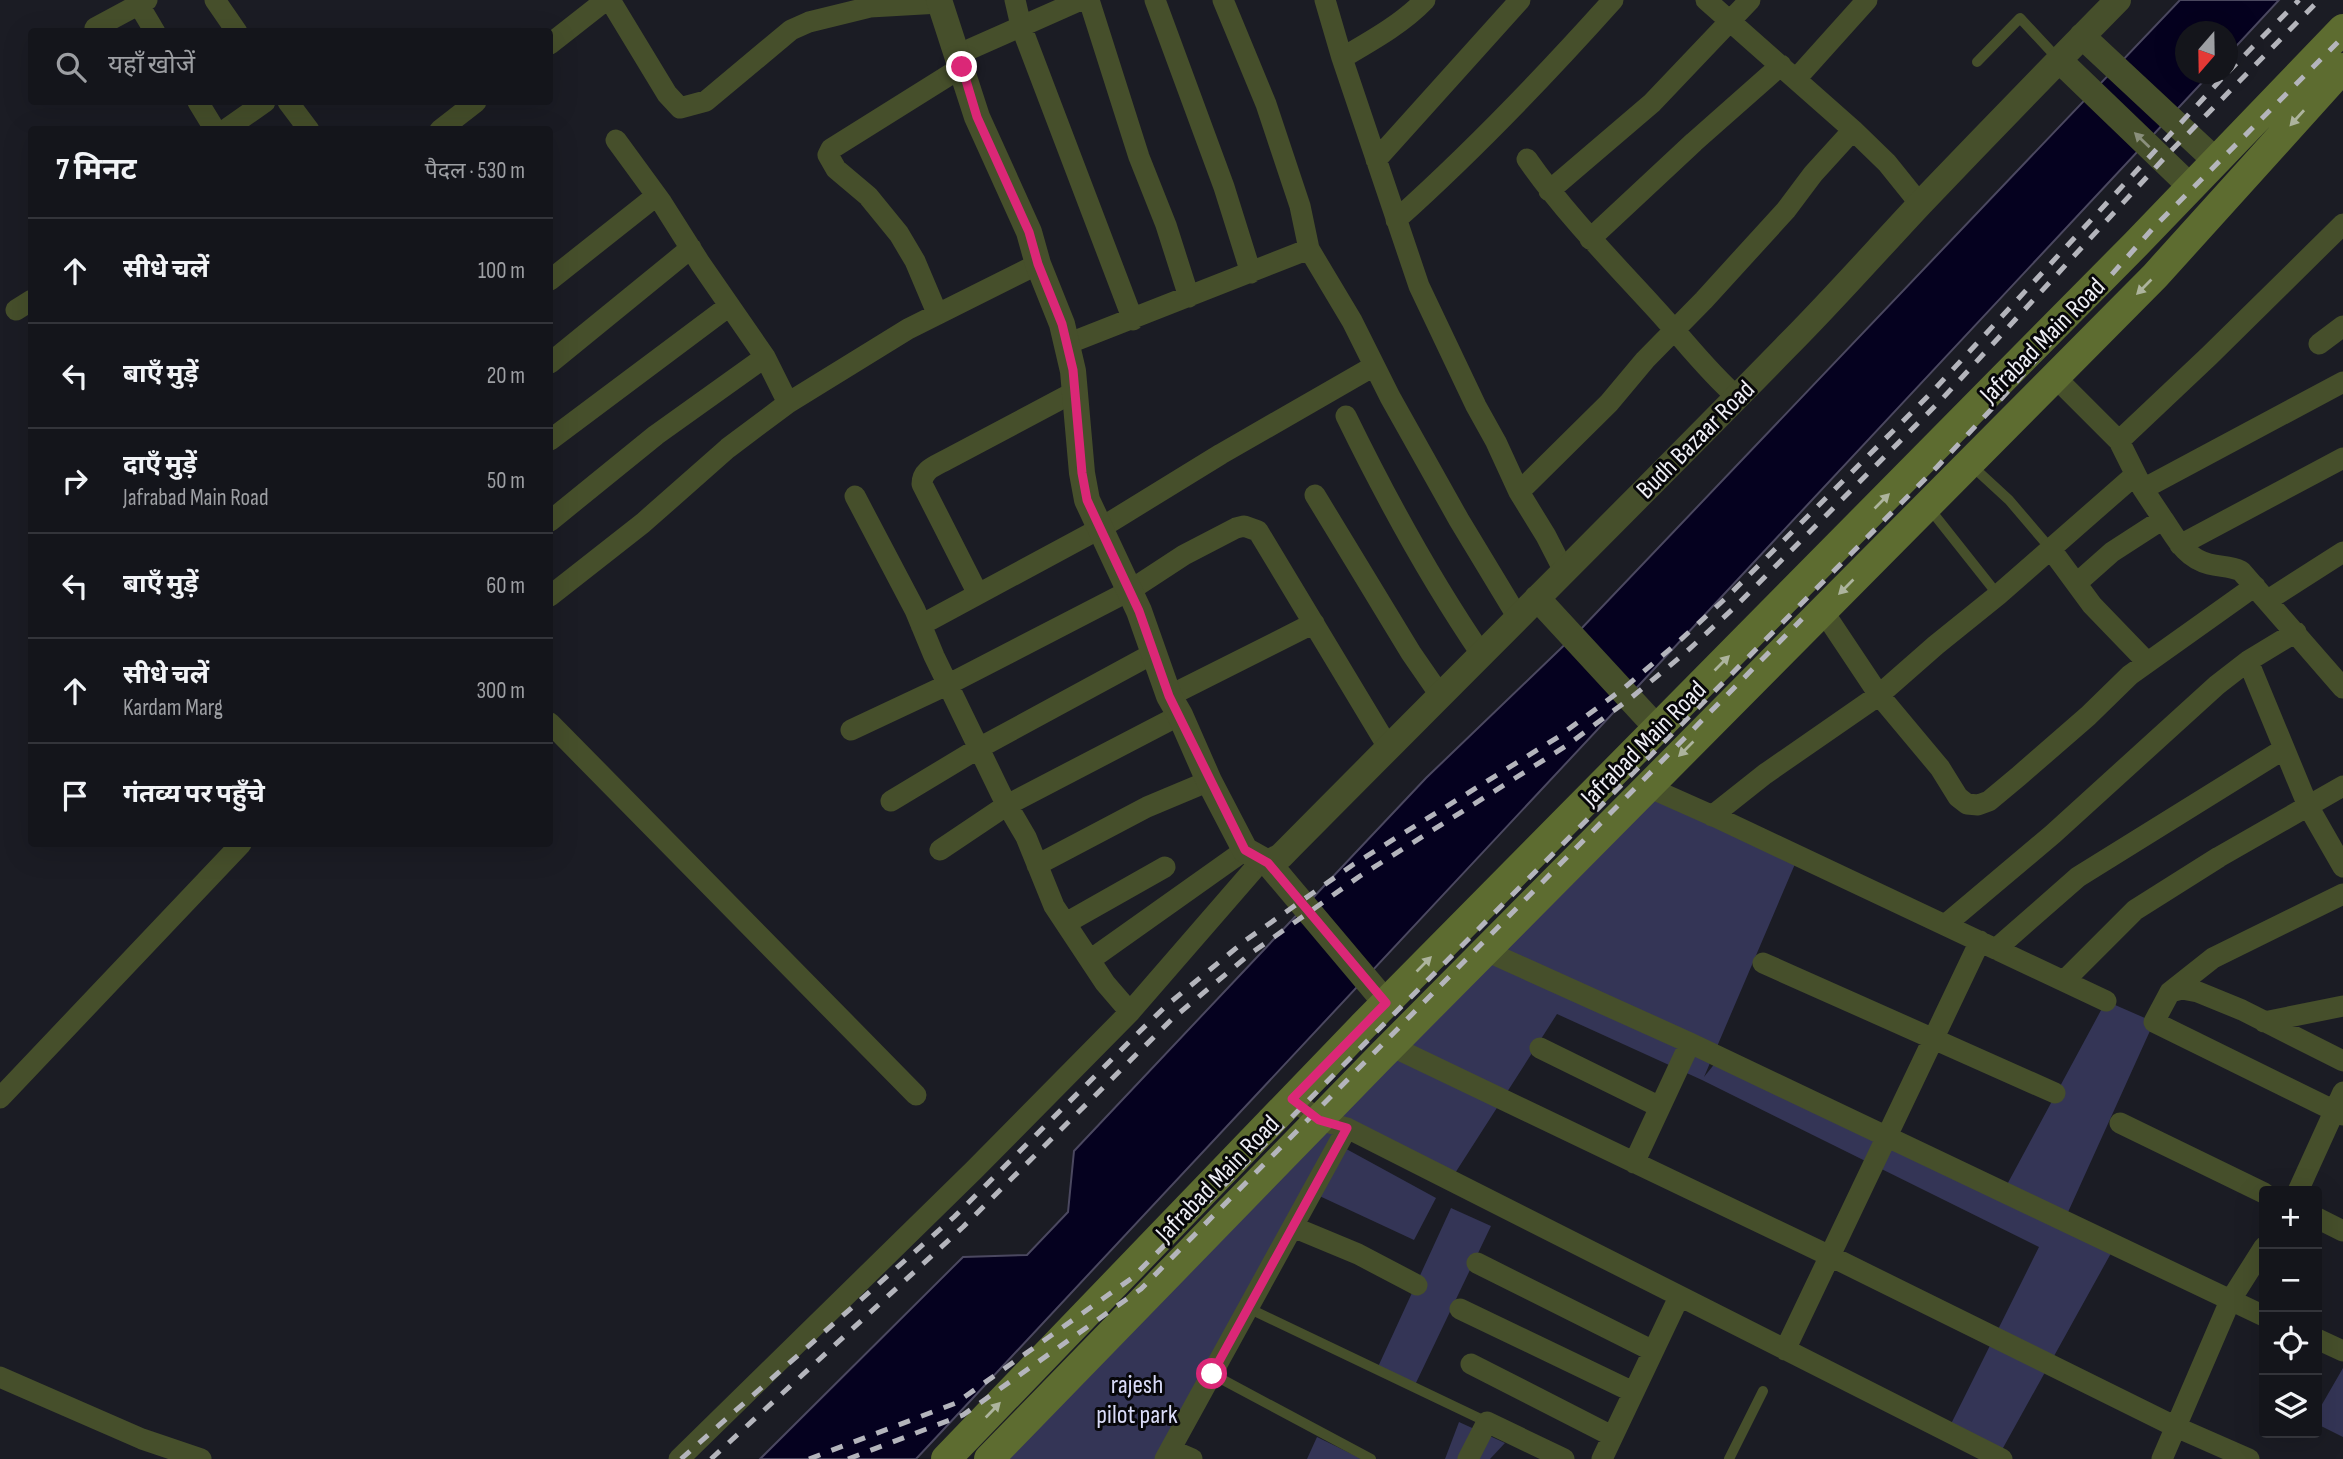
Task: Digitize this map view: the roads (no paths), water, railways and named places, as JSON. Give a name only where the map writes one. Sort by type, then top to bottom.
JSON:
[{"type":"main road","name":"Jafrabad Main Road","points":[[946,1459],[1292,1099],[2191,187],[2343,29]]},
{"type":"main road","name":"Jafrabad Main Road","points":[[989,1459],[1391,1046],[2155,276],[2341,76]]},
{"type":"street","points":[[215,0],[234,28]]},
{"type":"street","points":[[553,42],[608,0],[667,94],[680,108],[706,101],[791,30],[809,22],[870,7],[939,1],[977,117],[1029,232],[1067,344],[1076,391],[1082,473],[1087,500],[1129,591],[1174,705],[1209,780],[1258,858],[1386,1003]]},
{"type":"street","points":[[1015,0],[1021,26],[1133,320]]},
{"type":"street","points":[[937,313],[915,261],[899,233],[868,195],[836,169],[828,155],[831,149],[960,60],[1021,26],[1081,0]]},
{"type":"street","points":[[1089,0],[1139,157],[1166,225],[1188,297]]},
{"type":"street","points":[[1155,0],[1224,187],[1251,273]]},
{"type":"street","points":[[1223,0],[1266,104],[1300,206],[1309,250],[1352,321],[1459,520],[1517,616]]},
{"type":"street","points":[[1325,0],[1419,286],[1519,492],[1565,573]]},
{"type":"street","points":[[1342,58],[1414,11],[1425,0]]},
{"type":"street","points":[[1376,160],[1520,0]]},
{"type":"street","points":[[1396,220],[1458,164],[1613,0]]},
{"type":"street","points":[[1706,0],[1853,130],[1887,163],[1920,204]]},
{"type":"street","points":[[1549,191],[1652,103],[1750,0]]},
{"type":"street","points":[[1590,239],[1694,142],[1788,72],[1867,0]]},
{"type":"street","name":"Budh Bazaar Road","points":[[1258,858],[1281,856],[1482,655],[1517,616],[1565,573],[2118,0]]},
{"type":"street","points":[[95,28],[140,1],[153,28]]},
{"type":"street","points":[[2082,36],[2216,161]]},
{"type":"street","points":[[2059,60],[2191,187]]},
{"type":"street","points":[[200,105],[213,126]]},
{"type":"street","points":[[231,126],[261,105]]},
{"type":"street","points":[[290,105],[306,126]]},
{"type":"street","points":[[445,126],[472,105]]},
{"type":"street","points":[[1519,492],[1609,403],[1786,210],[1813,174],[1853,130]]},
{"type":"street","points":[[616,140],[765,357],[788,403]]},
{"type":"street","points":[[1527,159],[1549,191],[1590,239],[1718,380],[1737,397]]},
{"type":"street","points":[[553,278],[656,196]]},
{"type":"street","points":[[2119,440],[2343,224]]},
{"type":"street","points":[[553,361],[691,248]]},
{"type":"street","points":[[1067,344],[1309,250]]},
{"type":"street","points":[[553,594],[643,523],[727,448],[788,403],[937,313],[1038,264]]},
{"type":"street","points":[[553,438],[729,306]]},
{"type":"street","points":[[2319,344],[2343,326]]},
{"type":"street","points":[[553,519],[656,435],[765,357]]},
{"type":"street","points":[[921,625],[1099,529],[1221,454],[1374,366]]},
{"type":"street","points":[[2055,377],[2119,440],[2139,482],[2180,545],[2197,559],[2211,565],[2230,565],[2241,571],[2339,676]]},
{"type":"street","points":[[1712,816],[1765,774],[1879,695],[2050,548],[2139,482],[2343,382]]},
{"type":"street","points":[[978,594],[922,484],[922,477],[926,471],[1076,391]]},
{"type":"street","points":[[1346,416],[1380,487],[1443,598],[1482,655]]},
{"type":"street","points":[[2180,545],[2343,458]]},
{"type":"street","points":[[1315,495],[1411,653],[1440,695]]},
{"type":"street","points":[[855,496],[921,625],[1007,805],[1026,837],[1054,906],[1105,983],[1130,1012]]},
{"type":"street","points":[[2077,583],[2112,552],[2164,519]]},
{"type":"street","points":[[851,730],[949,684],[1129,591],[1184,555],[1244,526],[1258,531],[1388,747]]},
{"type":"street","points":[[2050,548],[2109,624],[2147,662]]},
{"type":"street","points":[[1823,611],[1879,695],[1932,759],[1958,797],[1967,804],[1978,805],[1989,801],[2019,776],[2147,662],[2262,593],[2343,552]]},
{"type":"street","points":[[1537,598],[1657,728]]},
{"type":"street","points":[[940,850],[1007,805],[1314,623]]},
{"type":"street","points":[[1945,925],[2053,834],[2217,685],[2248,661],[2296,632]]},
{"type":"street","points":[[891,801],[979,748],[1154,653]]},
{"type":"street","points":[[2248,661],[2308,806],[2343,867]]},
{"type":"street","points":[[553,726],[916,1095]]},
{"type":"street","points":[[1785,1350],[1932,1040],[1988,945],[2078,877],[2284,749]]},
{"type":"street","points":[[1037,865],[1147,807],[1209,780]]},
{"type":"street","points":[[2064,981],[2136,909],[2219,857],[2343,786]]},
{"type":"street","points":[[1648,787],[2106,1001]]},
{"type":"street","points":[[0,1098],[238,847]]},
{"type":"street","points":[[1090,960],[1258,858]]},
{"type":"street","points":[[679,1459],[974,1170],[1130,1012],[1258,858]]},
{"type":"street","points":[[1066,923],[1165,867]]},
{"type":"street","points":[[2300,1186],[2340,1106],[2154,1022],[2170,992],[2195,970],[2213,958],[2343,894]]},
{"type":"street","points":[[1486,951],[1690,1043],[2259,1314]]},
{"type":"street","points":[[1763,963],[2055,1093]]},
{"type":"street","points":[[2170,992],[2182,989],[2198,992],[2343,1061]]},
{"type":"street","points":[[2264,1022],[2343,1006]]},
{"type":"street","points":[[1634,1163],[1690,1043]]},
{"type":"street","points":[[1391,1046],[2249,1459]]},
{"type":"street","points":[[1540,1048],[1660,1107]]},
{"type":"street","points":[[1292,1099],[1319,1120],[1347,1128],[2002,1459]]},
{"type":"street","points":[[2120,1122],[2259,1191]]},
{"type":"street","points":[[1192,1459],[1168,1454],[1347,1128]]},
{"type":"street","points":[[2322,1220],[2343,1231]]},
{"type":"street","points":[[1293,1227],[1358,1254],[1417,1285]]},
{"type":"street","points":[[2162,1459],[2230,1301],[2263,1249]]},
{"type":"street","points":[[1477,1263],[1653,1351]]},
{"type":"street","points":[[1602,1459],[1679,1297]]},
{"type":"street","points":[[1460,1309],[1633,1392]]},
{"type":"street","points":[[2322,1341],[2343,1351]]},
{"type":"street","points":[[1471,1364],[1612,1436]]},
{"type":"street","points":[[0,1377],[142,1439],[201,1459]]},
{"type":"street","points":[[1468,1459],[1487,1422],[1564,1459]]},
{"type":"lane","points":[[1977,62],[2020,18],[2059,60]]},
{"type":"lane","points":[[1969,463],[2009,500],[2050,548]]},
{"type":"lane","points":[[1927,506],[1998,595]]},
{"type":"lane","points":[[1248,1308],[1487,1422]]},
{"type":"lane","points":[[1212,1374],[1371,1459]]},
{"type":"lane","points":[[1729,1459],[1763,1391]]},
{"type":"railway","points":[[2238,62],[2299,0]]},
{"type":"railway","points":[[711,1459],[963,1227],[1172,1019],[1250,954],[1360,876],[1566,746],[1685,653],[1736,606],[1942,399],[2169,153],[2319,0]]},
{"type":"railway","points":[[809,1459],[956,1403],[1132,1278],[1937,467],[2154,227],[2343,37]]},
{"type":"railway","points":[[681,1459],[954,1217],[1167,1005],[1246,940],[1354,864],[1558,737],[1624,688],[1676,644],[1727,597],[1932,392],[2217,84]]},
{"type":"railway","points":[[848,1459],[963,1415],[1141,1289],[1802,619]]},
{"type":"park label","name":"rajesh pilot park","points":[[1137,1399]]}]
